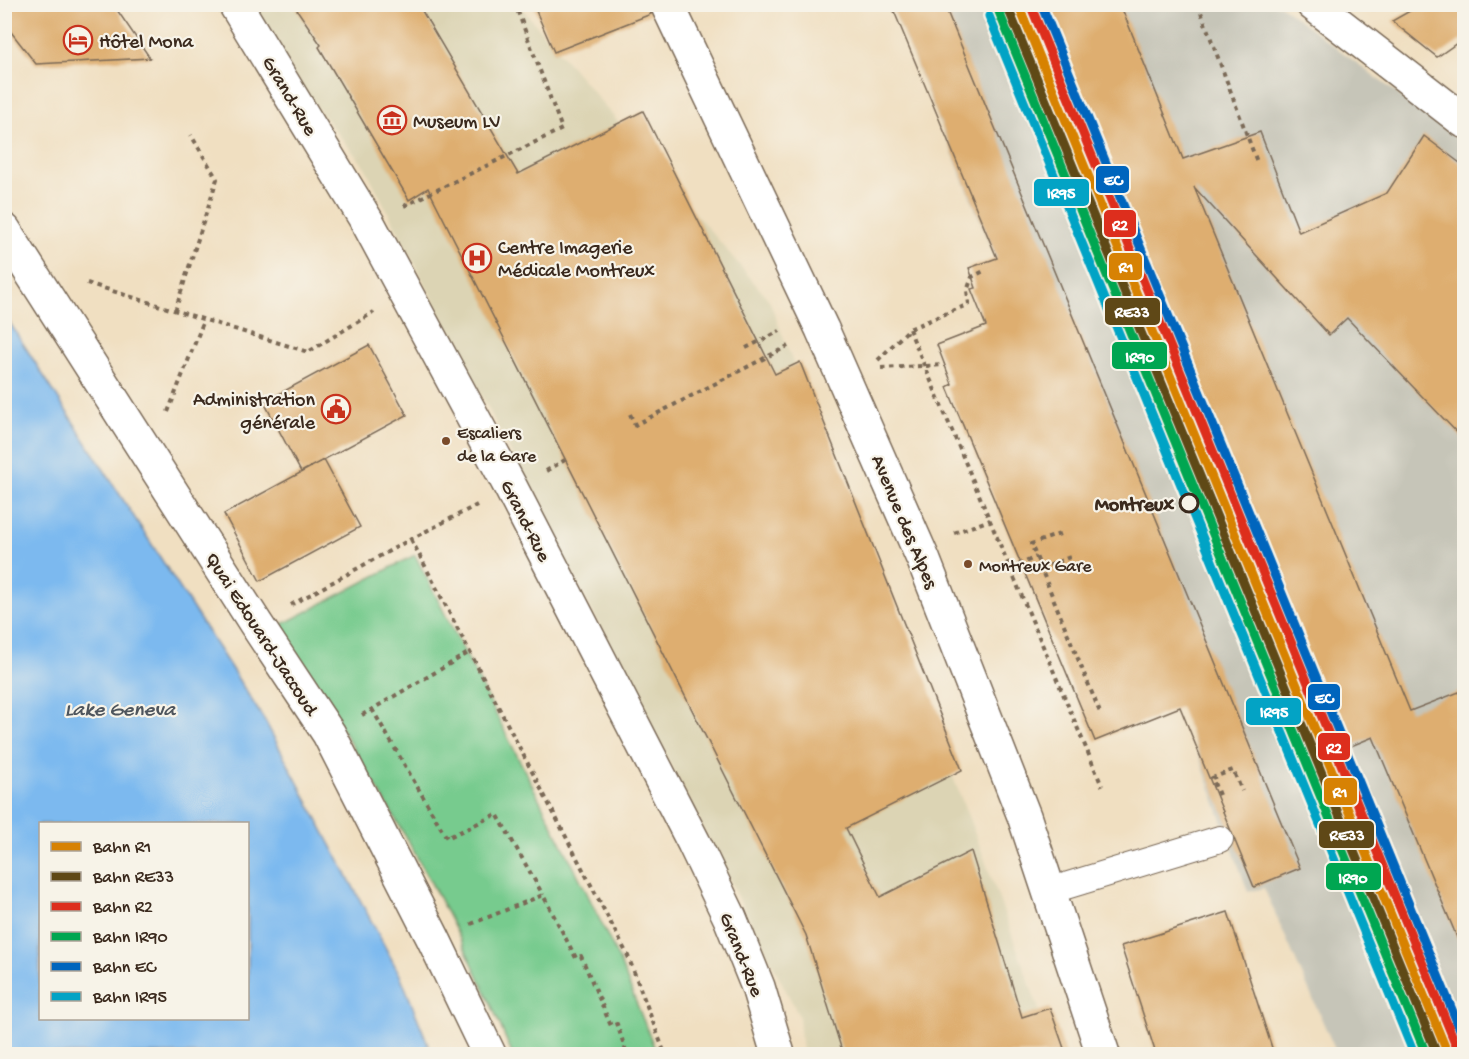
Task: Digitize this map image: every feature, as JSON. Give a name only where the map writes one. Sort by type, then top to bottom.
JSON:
[{"type":"street","name":"Grand-Rue","points":[[235,4],[368,223],[511,488],[694,843],[730,918],[758,987],[778,1054]]},
{"type":"street","name":"Avenue des Alpes","points":[[667,4],[822,329],[924,561],[1024,816],[1103,1054]]},
{"type":"street","points":[[1313,4],[1464,121]]},
{"type":"street","name":"Quai Edouard-Jaccoud","points":[[4,230],[329,734],[489,1054]]},
{"type":"lane","points":[[1049,891],[1220,839]]},
{"type":"path","points":[[368,223],[562,129],[515,4]]},
{"type":"path","points":[[1198,4],[1257,162]]},
{"type":"path","points":[[175,311],[217,179],[191,135]]},
{"type":"path","points":[[877,360],[909,329],[969,304],[967,291],[972,277],[984,271]]},
{"type":"path","points":[[83,282],[308,352],[406,293]]},
{"type":"path","points":[[150,458],[204,320]]},
{"type":"path","points":[[746,348],[787,327]]},
{"type":"path","points":[[909,329],[1102,786]]},
{"type":"path","points":[[630,414],[634,425],[794,343]]},
{"type":"path","points":[[880,368],[945,365]]},
{"type":"path","points":[[256,624],[411,539],[511,488]]},
{"type":"path","points":[[945,536],[990,520]]},
{"type":"path","points":[[1060,534],[1030,544],[1101,716]]},
{"type":"path","points":[[411,539],[628,956],[665,1054]]},
{"type":"path","points":[[1010,569],[1036,557]]},
{"type":"path","points":[[1041,569],[1070,557]]},
{"type":"path","points":[[329,734],[470,652]]},
{"type":"path","points":[[372,709],[447,838],[497,814],[576,958],[581,956],[611,1026],[617,1024],[627,1054]]},
{"type":"path","points":[[1219,795],[1212,778],[1233,770],[1242,791]]},
{"type":"path","points":[[433,938],[543,895]]},
{"type":"shaded area","points":[[234,5],[519,5],[769,300],[982,852],[1055,1054],[802,1054],[799,1016],[365,167]]},
{"type":"shaded area","points":[[891,5],[1280,5],[1464,144],[1464,272],[1436,300],[1464,332],[1464,1054],[1337,1054],[1264,888],[1248,892],[1181,707]]},
{"type":"green space","points":[[415,555],[586,891],[619,960],[657,1054],[512,1054],[462,943],[434,889],[374,783],[279,626]]},
{"type":"water","name":"Lake Geneva","points":[[4,314],[265,721],[401,977],[432,1054],[5,1054]]},
{"type":"building","name":"Hôtel Mona","points":[[4,4],[113,4],[150,58],[36,64],[4,23]]},
{"type":"building","points":[[293,4],[418,4],[518,174],[643,111],[775,374],[800,362],[962,770],[846,828],[880,897],[971,851],[1022,1017],[1050,1008],[1066,1054],[843,1054],[806,935],[428,188],[409,200],[319,47],[321,45]]},
{"type":"building","points":[[533,4],[649,4],[651,14],[554,52]]},
{"type":"building","points":[[891,4],[944,4],[1300,868],[1254,887],[1180,707],[1095,741],[947,387],[952,384],[937,345],[986,326],[971,289],[976,288],[969,268],[997,258]]},
{"type":"building","points":[[1027,4],[1120,4],[1183,159],[1260,132],[1299,232],[1387,193],[1424,136],[1464,166],[1464,440],[1347,318],[1329,335],[1194,187],[1410,711],[1464,690],[1464,954],[1373,737],[1334,753]]},
{"type":"building","points":[[1422,4],[1464,4],[1464,38],[1437,57],[1392,21]]},
{"type":"building","name":"Administration générale","points":[[369,345],[407,415],[301,472],[264,402]]},
{"type":"building","points":[[324,460],[360,527],[260,581],[224,514]]},
{"type":"building","points":[[1228,912],[1274,1054],[1156,1054],[1121,946]]},
{"type":"rail line","name":"R1","points":[[1018,4],[1448,1054]]},
{"type":"rail line","name":"R2","points":[[1030,4],[1458,1050]]},
{"type":"rail line","name":"EC","points":[[1041,4],[1464,1039]]},
{"type":"rail line","name":"RE33","points":[[1008,8],[1437,1054]]},
{"type":"rail line","name":"IR90","points":[[999,12],[1426,1054]]},
{"type":"rail line","name":"IR95","points":[[989,16],[1414,1054]]},
{"type":"place","name":"Hôtel Mona","points":[[78,40]]},
{"type":"place","name":"Museum LV","points":[[392,120]]},
{"type":"place","name":"Centre Imagerie Médicale Montreux","points":[[477,258]]},
{"type":"place","name":"Administration générale","points":[[336,409]]},
{"type":"place","name":"Escaliers de la Gare","points":[[446,441]]},
{"type":"place","name":"Montreux","points":[[1189,503]]},
{"type":"place","name":"Montreux Gare","points":[[968,564]]}]
